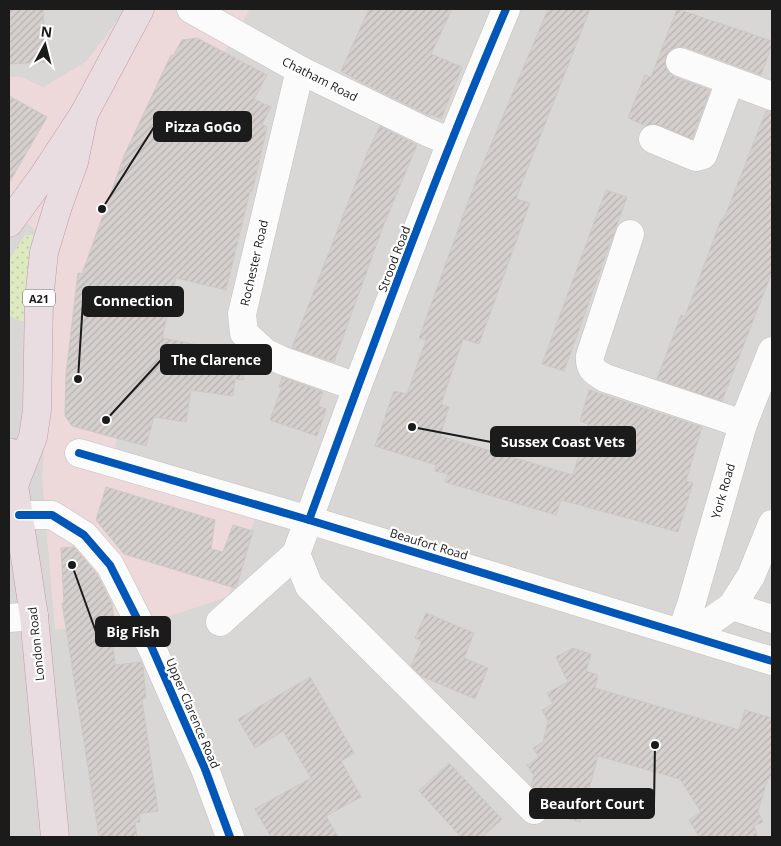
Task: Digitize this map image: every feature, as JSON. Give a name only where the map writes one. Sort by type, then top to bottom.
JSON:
[{"type":"highway","name":"A21","points":[[9,223],[44,175],[84,114],[133,12]]},
{"type":"highway","name":"A21","points":[[14,484],[33,437],[37,410],[39,300],[44,252],[74,162],[84,114]]},
{"type":"highway","name":"London Road","points":[[9,452],[19,515],[21,617],[55,837]]},
{"type":"street","name":"Chatham Road","points":[[191,9],[300,70],[426,132],[451,142]]},
{"type":"street","name":"Strood Road","points":[[296,554],[357,387],[451,142],[506,9]]},
{"type":"street","points":[[680,62],[772,96]]},
{"type":"street","name":"Rochester Road","points":[[300,70],[242,314],[244,333],[266,353],[282,361],[357,387]]},
{"type":"street","points":[[652,139],[696,156],[703,155],[730,81]]},
{"type":"street","points":[[630,234],[590,356],[590,365],[595,373],[605,378],[743,424]]},
{"type":"street","name":"York Road","points":[[686,634],[691,605],[743,424],[772,351]]},
{"type":"street","name":"Beaufort Road","points":[[79,453],[309,520],[772,661]]},
{"type":"street","name":"Upper Clarence Road","points":[[19,515],[52,515],[84,535],[110,565],[152,648],[205,769],[230,837]]},
{"type":"street","points":[[686,634],[732,606],[751,576],[772,524]]},
{"type":"street","points":[[220,622],[296,554],[309,586],[534,810]]},
{"type":"street","points":[[732,606],[772,619]]},
{"type":"shaded area","points":[[9,9],[772,9],[772,837],[9,837]]},
{"type":"shaded area","points":[[126,9],[250,9],[222,56],[119,422],[112,467],[257,512],[228,597],[166,617],[55,630],[42,478],[58,250],[9,207],[9,77],[21,77],[43,87],[86,62]]},
{"type":"shaded area","points":[[772,418],[772,635],[712,617]]},
{"type":"shaded area","points":[[616,641],[750,680],[739,730],[595,688],[598,675],[606,674]]},
{"type":"green space","points":[[25,235],[33,235],[40,242],[32,314],[23,322],[10,316],[9,260]]},
{"type":"building","points":[[9,9],[43,9],[46,62],[9,64]]},
{"type":"building","points":[[369,9],[452,9],[431,54],[462,67],[441,119],[431,114],[430,116],[341,71]]},
{"type":"building","points":[[548,9],[590,9],[516,199],[530,203],[479,344],[463,339],[441,404],[449,407],[440,436],[573,475],[588,424],[580,421],[589,390],[702,427],[686,481],[693,483],[678,532],[561,500],[556,515],[445,482],[448,474],[435,471],[436,465],[375,446],[394,391],[407,394],[426,340],[419,338],[464,213]]},
{"type":"building","points":[[677,9],[772,41],[761,75],[685,47],[677,47],[670,50],[666,56],[665,64],[668,72],[675,77],[710,90],[692,139],[659,125],[652,124],[646,126],[628,118],[645,75],[651,77]]},
{"type":"building","points":[[197,38],[267,75],[254,99],[271,107],[262,124],[267,127],[226,290],[176,278],[162,338],[244,354],[247,357],[243,380],[235,379],[233,396],[191,390],[186,422],[154,417],[146,446],[72,426],[65,416],[66,374],[78,273],[82,274],[124,156],[171,55],[173,56],[182,40]]},
{"type":"building","points":[[9,96],[47,117],[9,183]]},
{"type":"building","points":[[766,111],[772,111],[772,272],[722,401],[657,379],[681,315],[685,316],[721,220],[725,216]]},
{"type":"building","points":[[380,126],[417,145],[384,224],[334,362],[292,348],[368,151]]},
{"type":"building","points":[[606,190],[627,197],[564,371],[542,364]]},
{"type":"building","points":[[282,377],[323,392],[318,406],[326,409],[317,436],[270,420],[282,387],[279,387]]},
{"type":"building","points":[[106,487],[215,520],[211,549],[223,552],[233,525],[253,531],[235,588],[124,554],[96,520]]},
{"type":"building","points":[[74,547],[97,574],[112,604],[114,622],[111,622],[115,665],[141,662],[143,666],[146,698],[142,699],[158,811],[139,814],[140,822],[135,823],[137,837],[99,837],[62,603],[64,603],[61,548]]},
{"type":"building","points":[[426,613],[474,633],[464,658],[488,668],[475,699],[421,676],[411,666],[422,641],[415,638]]},
{"type":"building","points":[[573,648],[591,654],[586,671],[598,675],[595,688],[739,730],[745,710],[772,718],[772,780],[768,778],[758,811],[763,822],[754,826],[758,837],[699,837],[689,820],[701,812],[680,779],[598,756],[580,822],[549,813],[551,796],[539,793],[531,785],[534,776],[527,765],[539,757],[533,748],[543,742],[548,721],[542,710],[553,704],[547,693],[568,682],[556,657]]},
{"type":"building","points":[[310,677],[354,753],[341,761],[361,797],[326,816],[338,837],[271,837],[255,809],[311,778],[283,731],[255,748],[238,719]]},
{"type":"building","points":[[449,763],[502,819],[482,837],[461,837],[419,791]]},
{"type":"cycle path","points":[[309,520],[429,199],[506,9]]},
{"type":"cycle path","points":[[79,453],[309,520],[772,661]]},
{"type":"cycle path","points":[[19,515],[52,515],[84,535],[110,565],[152,648],[205,769],[230,837]]},
{"type":"place","name":"Pizza GoGo","points":[[102,209]]},
{"type":"place","name":"Connection","points":[[78,379]]},
{"type":"place","name":"The Clarence","points":[[106,420]]},
{"type":"place","name":"Sussex Coast Vets","points":[[412,427]]},
{"type":"place","name":"Big Fish","points":[[72,565]]},
{"type":"place","name":"Beaufort Court","points":[[655,745]]}]
